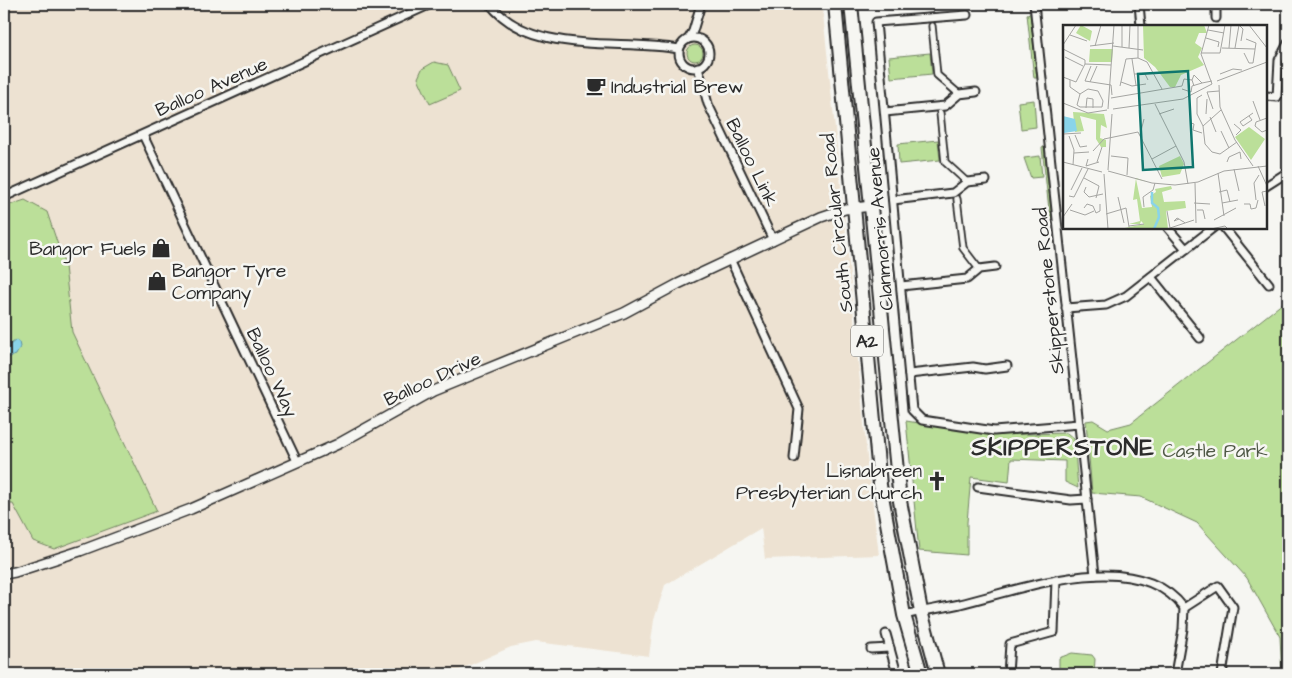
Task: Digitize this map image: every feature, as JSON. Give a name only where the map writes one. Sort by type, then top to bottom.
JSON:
[{"type":"highway","name":"South Circular Road","points":[[835,4],[900,501],[921,611],[938,674]]},
{"type":"highway","name":"South Circular Road","points":[[852,4],[860,84],[863,207],[880,485],[904,615],[921,674]]},
{"type":"street","name":"Balloo Avenue","points":[[4,196],[431,4]]},
{"type":"street","points":[[490,4],[508,21],[522,30],[555,41],[652,44],[679,49]]},
{"type":"street","name":"Skipperstone Road","points":[[1034,4],[1095,575]]},
{"type":"street","points":[[1139,4],[1141,25]]},
{"type":"street","points":[[1216,4],[1216,18]]},
{"type":"street","points":[[679,49],[689,38],[701,7]]},
{"type":"street","name":"Clanmorris Avenue","points":[[967,15],[876,22],[912,410],[922,420],[994,431],[1079,424]]},
{"type":"street","points":[[932,26],[937,76],[959,94]]},
{"type":"street","points":[[679,49],[683,63],[691,68],[698,67],[708,59],[708,49],[699,38],[689,38]]},
{"type":"street","points":[[1267,96],[1277,97],[1279,60],[1288,42]]},
{"type":"street","name":"Balloo Link","points":[[698,67],[708,104],[773,240]]},
{"type":"street","points":[[885,112],[945,106],[959,94],[976,92]]},
{"type":"street","points":[[940,113],[945,162],[967,182]]},
{"type":"street","name":"Balloo Way","points":[[143,135],[297,460]]},
{"type":"street","points":[[1267,185],[1288,172]]},
{"type":"street","points":[[893,200],[953,193],[967,182],[986,180]]},
{"type":"street","points":[[957,199],[963,248],[979,268]]},
{"type":"street","name":"Balloo Drive","points":[[4,574],[80,551],[191,510],[297,460],[338,444],[433,391],[624,313],[730,259],[821,217],[863,207]]},
{"type":"street","points":[[1169,229],[1186,249]]},
{"type":"street","points":[[1066,308],[1113,303],[1151,277],[1212,229]]},
{"type":"street","points":[[1225,229],[1269,284]]},
{"type":"street","points":[[730,259],[799,409],[794,458]]},
{"type":"street","points":[[901,286],[967,279],[979,268],[996,266]]},
{"type":"street","points":[[1151,277],[1200,338]]},
{"type":"street","points":[[909,374],[973,367],[1007,366]]},
{"type":"street","points":[[978,487],[1071,500],[1087,499]]},
{"type":"street","points":[[904,615],[958,604],[1032,583],[1095,575],[1118,575],[1152,583],[1174,594],[1184,608],[1183,629],[1175,674]]},
{"type":"street","points":[[1008,674],[1010,644],[1054,632],[1056,580]]},
{"type":"street","points":[[1184,608],[1218,586],[1233,607],[1222,674]]},
{"type":"street","points":[[886,634],[897,674]]},
{"type":"street","points":[[871,649],[890,648]]},
{"type":"shaded area","points":[[4,4],[822,4],[867,457],[879,555],[765,559],[761,528],[665,585],[654,620],[649,656],[536,642],[511,647],[450,674],[4,674]]},
{"type":"green space","points":[[1030,13],[1037,78],[1034,78],[1027,14]]},
{"type":"green space","points":[[692,45],[698,45],[703,50],[701,59],[692,61],[687,56],[687,50]]},
{"type":"green space","points":[[930,53],[932,74],[891,78],[889,57]]},
{"type":"green space","points":[[434,62],[448,65],[460,91],[430,104],[418,78],[422,69]]},
{"type":"green space","points":[[1034,100],[1036,127],[1021,129],[1018,102]]},
{"type":"green space","points":[[938,140],[940,160],[899,164],[898,144]]},
{"type":"green space","points":[[1044,147],[1052,218],[1050,218],[1042,148]]},
{"type":"green space","points":[[1040,156],[1042,177],[1031,178],[1024,158]]},
{"type":"green space","points":[[25,200],[47,212],[65,266],[72,332],[157,511],[54,549],[33,541],[13,504],[4,504],[4,207]]},
{"type":"green space","name":"Castle Park","points":[[1288,299],[1288,674],[1282,674],[1280,637],[1247,578],[1197,523],[1141,497],[1092,493],[1086,421],[1093,420],[1108,429],[1131,423]]},
{"type":"green space","points":[[906,421],[995,435],[1067,433],[1074,439],[1078,488],[1065,482],[1065,461],[1011,459],[1009,482],[971,477],[967,522],[967,555],[919,551]]},
{"type":"green space","points":[[1072,653],[1092,655],[1095,659],[1094,674],[1063,673],[1059,667],[1059,658]]},
{"type":"water","points":[[16,340],[19,342],[20,347],[16,355],[4,359],[4,343],[11,344]]},
{"type":"place","name":"Industrial Brew","points":[[596,86]]},
{"type":"place","name":"Bangor Fuels","points":[[161,248]]},
{"type":"place","name":"Bangor Tyre Company","points":[[157,281]]},
{"type":"place","name":"Lisnabreen Presbyterian Church","points":[[937,481]]},
{"type":"district","name":"SKIPPERSTONE","points":[[1063,447]]}]
